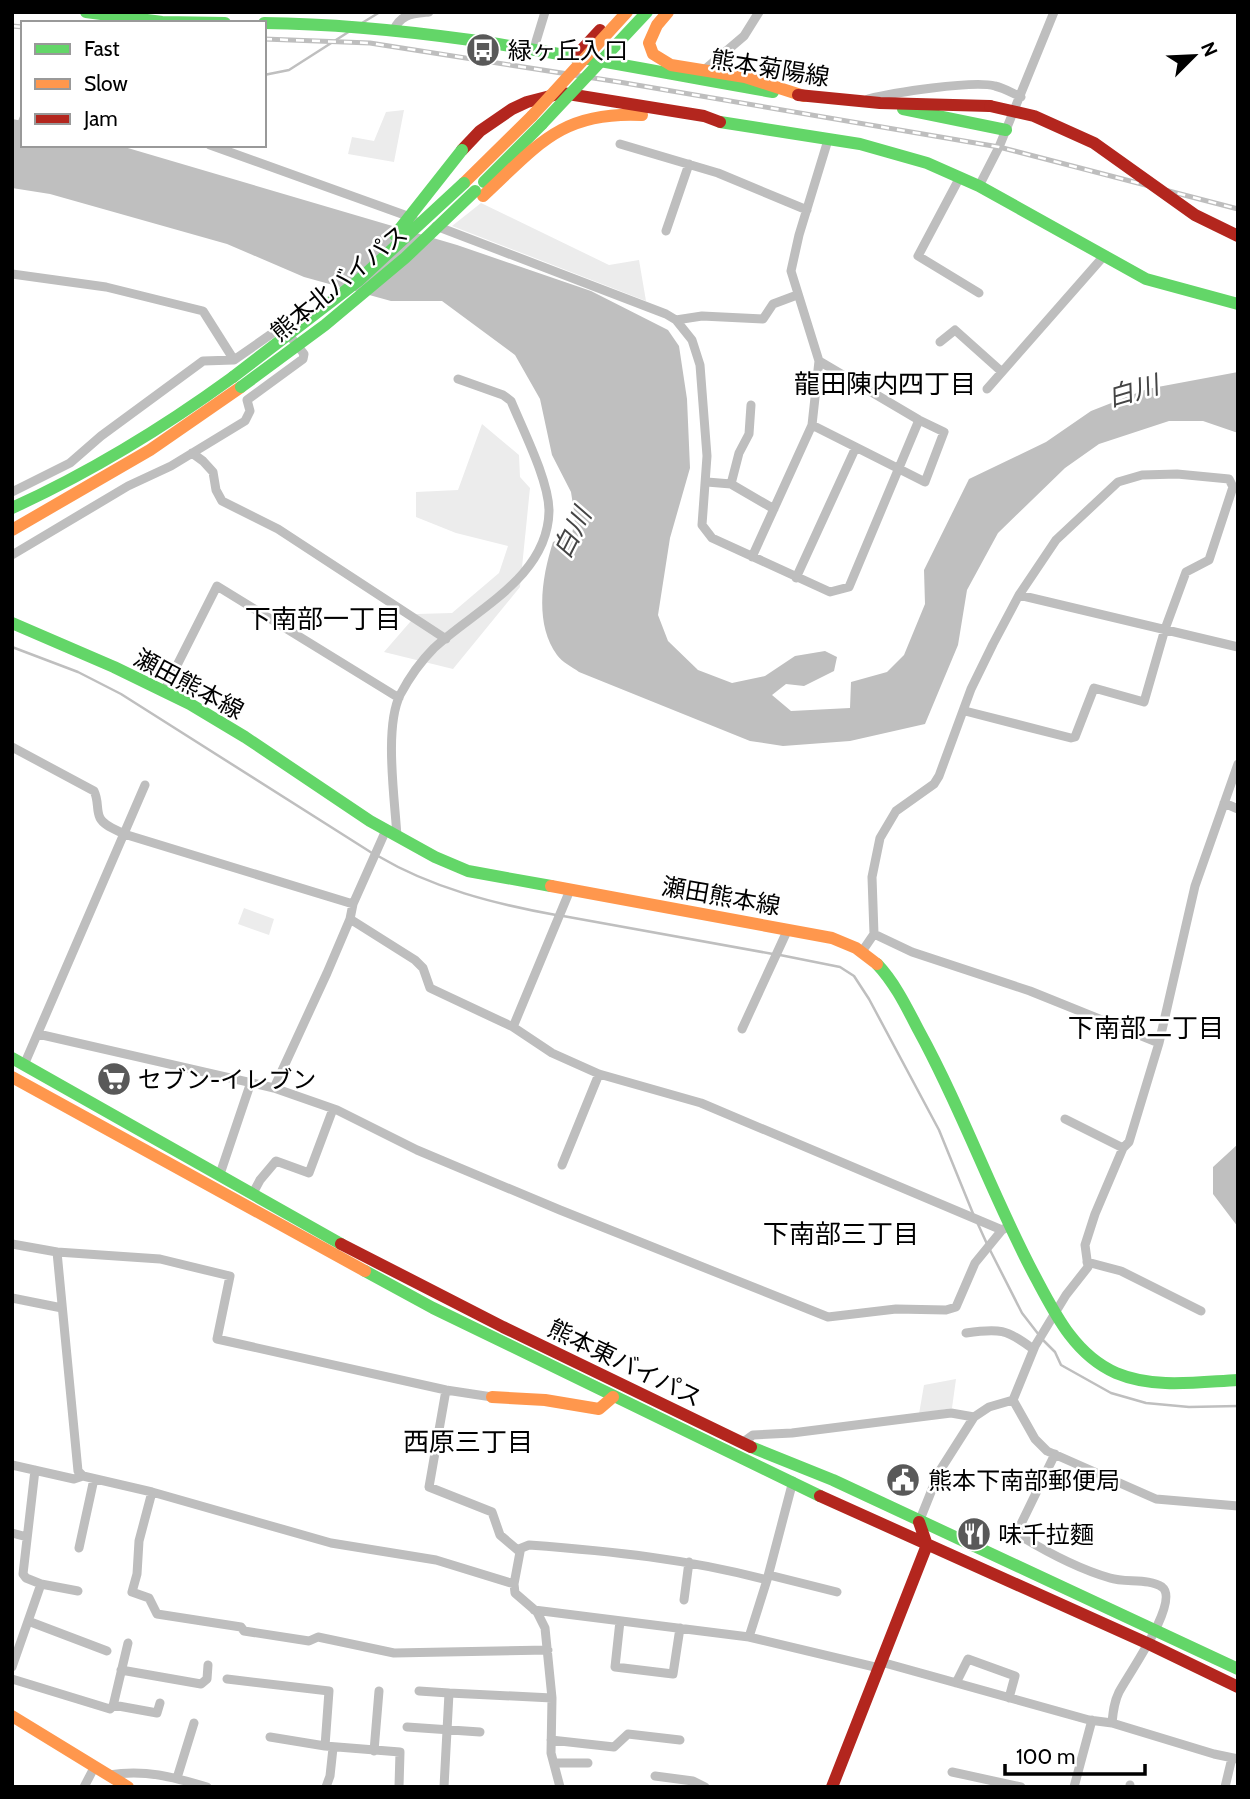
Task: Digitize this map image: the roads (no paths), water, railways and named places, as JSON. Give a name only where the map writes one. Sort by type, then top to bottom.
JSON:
[{"type":"main road","points":[[86,12],[120,20],[141,21]]},
{"type":"main road","points":[[575,57],[616,12]]},
{"type":"main road","name":"熊本北バイパス","points":[[12,508],[121,452],[325,325],[405,258],[474,190],[537,120],[627,12]]},
{"type":"main road","name":"熊本北バイパス","points":[[537,120],[647,12]]},
{"type":"main road","points":[[668,12],[657,25],[649,43],[653,54],[671,65],[700,74]]},
{"type":"main road","name":"熊本菊陽線","points":[[266,23],[333,24],[534,48],[575,57],[700,74],[745,77],[804,96],[880,103],[990,106],[1034,116],[1094,143],[1195,215],[1238,236]]},
{"type":"main road","points":[[358,281],[462,150],[488,125],[512,109],[562,93],[860,144],[927,163],[979,186],[1146,279],[1238,304]]},
{"type":"main road","points":[[880,103],[1006,130]]},
{"type":"main road","points":[[474,190],[551,134],[590,116],[627,114],[706,124],[720,122]]},
{"type":"main road","name":"熊本北バイパス","points":[[12,530],[150,450],[474,190]]},
{"type":"main road","name":"瀬田熊本線","points":[[12,623],[164,691],[213,717],[392,834],[439,860],[468,871],[832,938],[863,950],[885,974],[933,1057],[1006,1228],[1055,1313],[1077,1345],[1102,1366],[1133,1379],[1160,1384],[1238,1380]]},
{"type":"main road","name":"熊本東バイパス","points":[[18,1061],[354,1251],[503,1327],[742,1443],[832,1480],[1238,1669]]},
{"type":"main road","name":"熊本東バイパス","points":[[12,1077],[433,1308],[613,1397],[927,1545],[1149,1644],[1238,1687]]},
{"type":"main road","points":[[492,1397],[545,1400],[599,1409],[613,1397]]},
{"type":"main road","points":[[832,1787],[927,1545],[919,1522]]},
{"type":"main road","points":[[12,1716],[128,1787]]},
{"type":"street","points":[[393,31],[397,22],[405,15],[429,12]]},
{"type":"street","points":[[534,48],[545,12]]},
{"type":"street","points":[[700,74],[744,36],[759,12]]},
{"type":"street","points":[[979,186],[1021,97],[1054,12]]},
{"type":"street","points":[[860,101],[886,94],[993,85],[1021,97]]},
{"type":"street","points":[[752,557],[812,425],[819,361],[791,271],[828,140]]},
{"type":"street","points":[[620,144],[718,173],[807,210]]},
{"type":"street","points":[[216,147],[488,245],[676,320],[692,340],[700,365],[707,482],[702,526],[712,538],[830,592],[849,587],[919,420]]},
{"type":"street","points":[[666,231],[689,164]]},
{"type":"street","points":[[960,177],[918,256],[979,293]]},
{"type":"street","points":[[987,389],[1103,257]]},
{"type":"street","points":[[12,274],[106,287],[203,312],[234,360]]},
{"type":"street","points":[[676,320],[702,316],[763,319],[773,304],[797,295]]},
{"type":"street","points":[[12,492],[70,463],[203,361],[234,360],[277,330],[286,331],[304,354],[303,359],[247,400],[250,411],[245,421],[12,555]]},
{"type":"street","points":[[940,342],[955,330],[1002,372]]},
{"type":"street","points":[[812,425],[925,482],[944,432],[819,361]]},
{"type":"street","points":[[274,1087],[350,919],[353,904],[392,834],[391,735],[398,698],[418,666],[446,639],[484,611],[514,583],[537,553],[546,533],[549,510],[546,491],[512,401],[458,379]]},
{"type":"street","points":[[732,484],[739,453],[749,434],[751,405]]},
{"type":"street","points":[[796,578],[856,447]]},
{"type":"street","points":[[192,453],[213,472],[216,490],[222,501],[278,529],[446,639]]},
{"type":"street","points":[[863,950],[874,934],[872,877],[880,838],[895,811],[934,784],[939,776],[971,689],[1019,595],[1056,540],[1118,482],[1142,475],[1177,474],[1229,478],[1233,487],[1209,560],[1186,572],[1165,629],[1144,702],[1094,688],[1074,737],[1071,738],[965,710]]},
{"type":"street","points":[[707,482],[732,484],[774,509]]},
{"type":"street","points":[[164,691],[217,586],[398,698]]},
{"type":"street","points":[[1019,595],[1238,647]]},
{"type":"street","points":[[12,747],[94,791],[99,800],[99,817],[124,834],[353,904]]},
{"type":"street","points":[[1013,1400],[1035,1345],[1088,1267],[1086,1245],[1095,1214],[1122,1148],[1129,1142],[1159,1043],[1195,887],[1238,764]]},
{"type":"street","points":[[18,1061],[38,1034],[145,785]]},
{"type":"street","points":[[1224,803],[1238,809]]},
{"type":"street","points":[[513,1027],[570,890]]},
{"type":"street","points":[[350,919],[415,960],[423,968],[430,988],[513,1027],[552,1054],[599,1074],[701,1103],[968,1216],[1006,1228]]},
{"type":"street","points":[[742,1029],[788,929]]},
{"type":"street","points":[[874,934],[912,952],[1030,990],[1159,1043]]},
{"type":"street","points":[[38,1034],[274,1087],[333,1109],[441,1160],[828,1317],[896,1309],[946,1310],[956,1307],[975,1263],[1006,1228]]},
{"type":"street","points":[[562,1165],[599,1074]]},
{"type":"street","points":[[220,1174],[250,1082]]},
{"type":"street","points":[[253,1193],[276,1161],[309,1173],[333,1109]]},
{"type":"street","points":[[1065,1119],[1122,1148]]},
{"type":"street","points":[[12,1244],[57,1252],[160,1259],[230,1276],[217,1339],[446,1390],[492,1397]]},
{"type":"street","points":[[57,1252],[78,1471],[83,1476],[152,1492],[331,1543],[436,1560],[514,1584]]},
{"type":"street","points":[[1087,1262],[1121,1271],[1201,1311]]},
{"type":"street","points":[[12,1298],[62,1308]]},
{"type":"street","points":[[966,1333],[1006,1331],[1035,1345]]},
{"type":"street","points":[[446,1390],[429,1487],[492,1512],[500,1535],[519,1549],[521,1557],[514,1584],[515,1593],[534,1609],[545,1628],[552,1698],[551,1740],[560,1787]]},
{"type":"street","points":[[919,1522],[939,1472],[974,1418],[989,1407],[1013,1400]]},
{"type":"street","points":[[1013,1400],[1035,1440],[1044,1449],[1156,1499],[1238,1506]]},
{"type":"street","points":[[742,1443],[753,1434],[792,1433],[951,1413],[974,1418]]},
{"type":"street","points":[[1055,1454],[1019,1528],[1021,1534],[1039,1546],[1100,1575],[1119,1581],[1155,1584],[1164,1588],[1167,1599],[1149,1644],[1119,1692],[1112,1723]]},
{"type":"street","points":[[12,1465],[74,1479],[83,1476]]},
{"type":"street","points":[[35,1470],[23,1574],[41,1584],[78,1591]]},
{"type":"street","points":[[79,1548],[94,1479]]},
{"type":"street","points":[[749,1637],[793,1481]]},
{"type":"street","points":[[152,1492],[139,1541],[137,1574],[132,1592],[149,1598],[157,1614],[309,1641],[318,1637],[394,1653],[548,1650]]},
{"type":"street","points":[[12,1533],[27,1537]]},
{"type":"street","points":[[519,1549],[529,1545],[690,1562],[837,1592]]},
{"type":"street","points":[[684,1600],[690,1562]]},
{"type":"street","points":[[12,1667],[41,1584]]},
{"type":"street","points":[[534,1609],[749,1637],[956,1683],[1112,1723],[1235,1758],[1225,1787]]},
{"type":"street","points":[[620,1620],[615,1667],[673,1674],[680,1628]]},
{"type":"street","points":[[28,1621],[107,1651]]},
{"type":"street","points":[[12,1679],[110,1709],[128,1643]]},
{"type":"street","points":[[956,1683],[965,1660],[969,1659],[1015,1676],[1009,1698]]},
{"type":"street","points":[[121,1670],[201,1684],[206,1679],[208,1665]]},
{"type":"street","points":[[227,1679],[329,1691],[330,1779],[326,1787]]},
{"type":"street","points":[[374,1751],[379,1691]]},
{"type":"street","points":[[419,1691],[552,1698]]},
{"type":"street","points":[[444,1787],[449,1693]]},
{"type":"street","points":[[113,1705],[157,1713],[160,1703]]},
{"type":"street","points":[[1074,1787],[1092,1720]]},
{"type":"street","points":[[177,1778],[194,1724]]},
{"type":"street","points":[[407,1727],[480,1732]]},
{"type":"street","points":[[551,1740],[614,1747],[628,1734],[680,1740]]},
{"type":"street","points":[[270,1737],[329,1747],[400,1752],[399,1787]]},
{"type":"street","points":[[554,1763],[588,1763]]},
{"type":"street","points":[[84,1787],[95,1766]]},
{"type":"street","points":[[109,1775],[135,1771],[177,1778],[206,1787]]},
{"type":"street","points":[[952,1772],[1021,1787]]},
{"type":"street","points":[[655,1776],[705,1787]]},
{"type":"waterway","points":[[362,23],[380,12]]},
{"type":"waterway","points":[[266,75],[289,70],[350,31]]},
{"type":"waterway","points":[[19,122],[21,117]]},
{"type":"waterway","points":[[12,647],[78,672],[121,694],[372,853]]},
{"type":"waterway","points":[[378,856],[442,886],[510,906],[556,915]]},
{"type":"waterway","points":[[563,916],[773,954]]},
{"type":"waterway","points":[[780,955],[840,967],[854,976],[939,1130],[974,1216]]},
{"type":"waterway","points":[[977,1222],[987,1244]]},
{"type":"waterway","points":[[990,1250],[1022,1313],[1039,1335]]},
{"type":"waterway","points":[[1043,1340],[1055,1352],[1061,1365],[1111,1393],[1146,1403],[1189,1407],[1238,1406]]},
{"type":"railway","points":[[12,26],[21,27]]},
{"type":"railway","points":[[266,39],[370,43],[619,82],[999,147],[1238,209]]},
{"type":"place","name":"緑ヶ丘入口","points":[[483,50]]},
{"type":"place","name":"セブン-イレブン","points":[[114,1079]]},
{"type":"place","name":"熊本下南部郵便局","points":[[903,1480]]},
{"type":"place","name":"味千拉麵","points":[[974,1534]]},
{"type":"district","name":"龍田陳内四丁目","points":[[885,384]]},
{"type":"district","name":"下南部一丁目","points":[[323,619]]},
{"type":"district","name":"下南部二丁目","points":[[1146,1028]]},
{"type":"district","name":"下南部三丁目","points":[[841,1234]]},
{"type":"district","name":"西原三丁目","points":[[468,1442]]},
{"type":"water label","name":"白川","points":[[1133,391]]},
{"type":"water label","name":"白川","points":[[572,533]]}]
